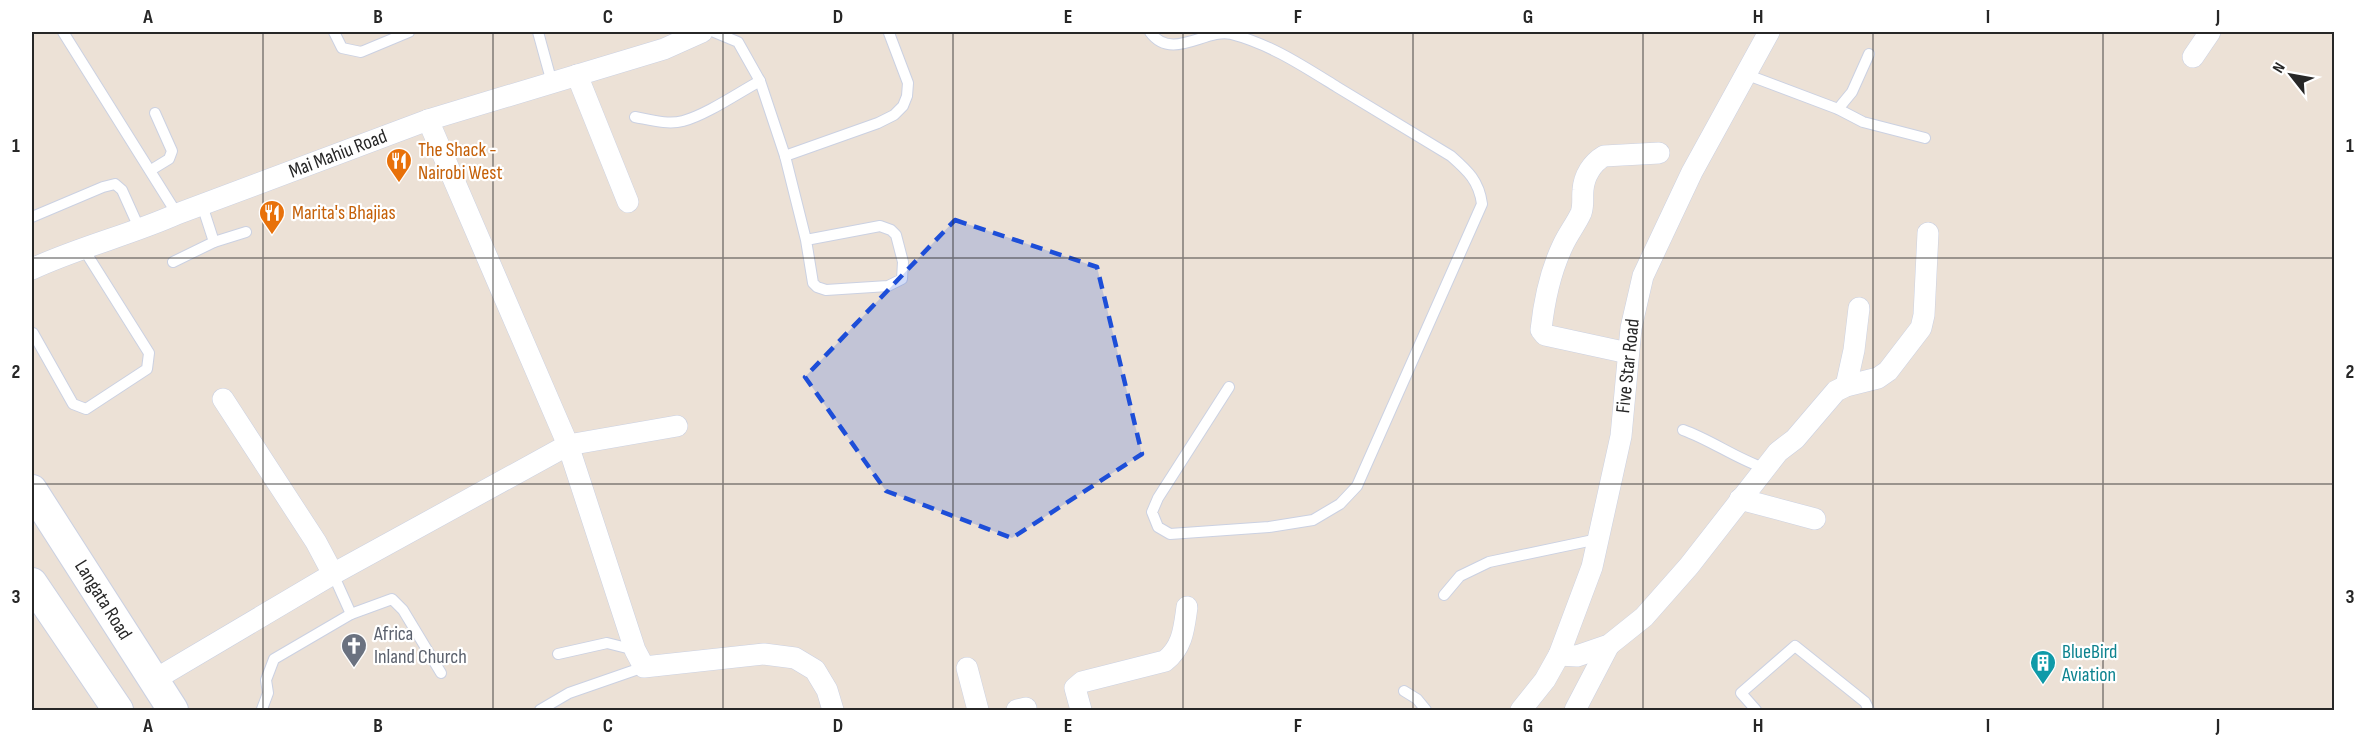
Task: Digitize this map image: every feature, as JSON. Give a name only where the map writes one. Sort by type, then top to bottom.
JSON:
[{"type":"main road","name":"Langata Road","points":[[32,490],[173,711]]},
{"type":"main road","name":"Langata Road","points":[[32,523],[152,711]]},
{"type":"main road","points":[[32,583],[118,711]]},
{"type":"main road","points":[[32,614],[94,711]]},
{"type":"street","name":"Mai Mahiu Road","points":[[39,265],[83,248],[140,231],[177,214],[428,120],[664,49],[702,32]]},
{"type":"street","name":"Five Star Road","points":[[1521,711],[1545,680],[1559,655],[1592,567],[1621,436],[1628,353],[1643,276],[1692,172],[1769,32]]},
{"type":"street","points":[[2193,57],[2210,32]]},
{"type":"street","points":[[577,75],[628,202]]},
{"type":"street","points":[[428,120],[568,446],[640,658],[764,654],[795,658],[815,670],[827,690],[833,711]]},
{"type":"street","points":[[1628,353],[1545,335],[1541,330],[1559,252],[1584,204],[1583,187],[1588,172],[1604,156],[1659,153]]},
{"type":"street","points":[[1559,655],[1577,656],[1609,645],[1652,609],[1689,566],[1764,468],[1778,452],[1795,439],[1829,398],[1846,386],[1883,376],[1920,327],[1926,301],[1928,233]]},
{"type":"street","points":[[32,278],[39,265]]},
{"type":"street","points":[[1846,386],[1859,308]]},
{"type":"street","points":[[223,399],[316,542],[333,574]]},
{"type":"street","points":[[154,680],[333,574],[568,446],[677,426]]},
{"type":"street","points":[[1740,499],[1815,519]]},
{"type":"street","points":[[1081,711],[1075,688],[1082,682],[1165,661],[1175,653],[1182,639],[1187,607]]},
{"type":"street","points":[[1575,711],[1609,645]]},
{"type":"street","points":[[967,669],[978,711]]},
{"type":"lane","points":[[63,32],[177,214]]},
{"type":"lane","points":[[334,32],[342,48],[361,52],[409,32]]},
{"type":"lane","points":[[538,32],[552,83]]},
{"type":"lane","points":[[714,32],[738,42],[760,81],[785,156],[806,240],[813,283],[822,290],[888,286],[902,279],[903,262],[896,235],[886,228],[880,226],[806,240]]},
{"type":"lane","points":[[1149,32],[1154,37],[1169,43],[1186,44],[1214,33],[1231,34],[1279,51],[1451,156],[1467,170],[1480,188],[1482,204],[1357,486],[1340,504],[1312,520],[1269,527],[1170,534],[1158,527],[1152,512],[1158,498],[1230,387]]},
{"type":"lane","points":[[785,156],[878,123],[894,115],[903,106],[908,83],[889,33]]},
{"type":"lane","points":[[1838,109],[1852,92],[1869,54]]},
{"type":"lane","points":[[1744,74],[1838,109],[1863,122],[1925,138]]},
{"type":"lane","points":[[635,117],[666,122],[683,121],[760,81]]},
{"type":"lane","points":[[151,170],[168,159],[172,151],[155,113]]},
{"type":"lane","points":[[32,217],[115,184],[122,190],[140,231]]},
{"type":"lane","points":[[202,205],[214,242]]},
{"type":"lane","points":[[173,262],[214,242],[246,232]]},
{"type":"lane","points":[[33,333],[73,404],[86,409],[147,369],[149,352],[83,248]]},
{"type":"lane","points":[[1683,430],[1699,436],[1740,460],[1764,468]]},
{"type":"lane","points":[[1444,595],[1460,576],[1489,562],[1598,539]]},
{"type":"lane","points":[[333,574],[351,614]]},
{"type":"lane","points":[[263,711],[268,693],[266,680],[274,659],[351,614],[392,599],[403,609],[441,673]]},
{"type":"lane","points":[[558,654],[607,643],[640,658]]},
{"type":"lane","points":[[1756,711],[1741,693],[1795,646],[1864,702],[1869,711]]},
{"type":"lane","points":[[540,711],[569,693],[640,658]]},
{"type":"lane","points":[[1404,691],[1417,699],[1426,711]]},
{"type":"highlighted area","points":[[955,220],[1097,267],[1142,454],[1012,538],[886,491],[805,377]]},
{"type":"place","name":"The Shack - Nairobi West","points":[[399,184]]},
{"type":"place","name":"Marita's Bhajias","points":[[272,236]]},
{"type":"place","name":"Africa Inland Church","points":[[354,669]]},
{"type":"place","name":"BlueBird Aviation","points":[[2043,686]]}]
